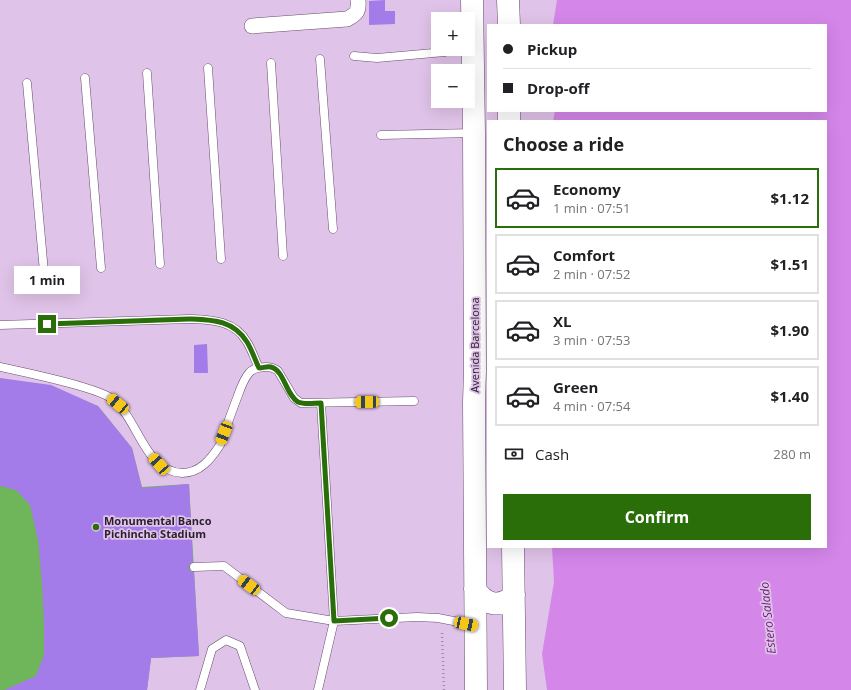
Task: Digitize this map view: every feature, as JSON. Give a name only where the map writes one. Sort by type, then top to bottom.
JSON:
[{"type":"main road","name":"Avenida Barcelona","points":[[472,0],[474,132],[482,377],[475,589],[476,690]]},
{"type":"main road","points":[[508,0],[509,24]]},
{"type":"main road","points":[[513,548],[515,690]]},
{"type":"main road","points":[[475,589],[486,601],[494,604],[502,603],[514,595]]},
{"type":"main road","points":[[475,626],[480,620],[495,616],[508,621],[514,628]]},
{"type":"street","points":[[252,26],[347,19],[355,15],[358,8],[358,0]]},
{"type":"lane","points":[[354,56],[377,58],[431,53]]},
{"type":"lane","points":[[320,59],[333,229]]},
{"type":"lane","points":[[271,63],[283,256]]},
{"type":"lane","points":[[208,68],[221,259]]},
{"type":"lane","points":[[147,73],[160,264]]},
{"type":"lane","points":[[86,78],[101,268]]},
{"type":"lane","points":[[27,83],[44,272]]},
{"type":"lane","points":[[381,135],[474,132]]},
{"type":"lane","points":[[0,325],[189,319],[219,322],[235,328],[241,334],[248,343],[259,368]]},
{"type":"lane","points":[[0,368],[56,379],[99,392],[110,398],[118,404],[124,412],[150,454],[159,464],[168,470],[187,473],[195,471],[215,453],[220,445],[243,383],[249,372],[254,369],[271,367],[278,371],[290,393],[297,401],[306,403],[414,401]]},
{"type":"lane","points":[[318,690],[334,621],[321,403]]},
{"type":"lane","points":[[194,567],[224,566],[286,613],[334,621],[417,617],[438,618],[475,626]]},
{"type":"lane","points":[[200,690],[212,649],[226,640],[240,646],[255,690]]},
{"type":"path","points":[[442,633],[444,690]]},
{"type":"green space","name":"Monumental Banco Pichincha Stadium","points":[[0,378],[98,406],[132,448],[142,487],[189,484],[199,656],[151,658],[147,690],[0,690]]},
{"type":"water","name":"Estero Salado","points":[[557,0],[851,0],[851,690],[547,690],[542,654],[554,582],[552,548],[827,548],[827,120],[553,120],[555,112],[827,112],[827,24],[553,24]]},
{"type":"building","points":[[385,0],[385,11],[395,11],[395,24],[369,25],[369,1]]},
{"type":"building","points":[[207,344],[208,373],[194,373],[194,345]]},
{"type":"building","name":"Monumental Banco Pichincha Stadium","points":[[0,378],[51,385],[98,406],[132,448],[142,488],[189,484],[193,562],[189,564],[189,568],[191,572],[194,572],[199,656],[151,658],[147,690],[4,690],[36,676],[44,655],[44,624],[38,540],[30,505],[16,490],[0,486]]},
{"type":"place","name":"Monumental Banco Pichincha Stadium","points":[[96,527]]},
{"type":"route","points":[[47,324],[189,319],[219,322],[235,328],[248,343],[259,368],[275,368],[290,393],[297,401],[301,403],[321,403],[334,621],[389,618]]}]
